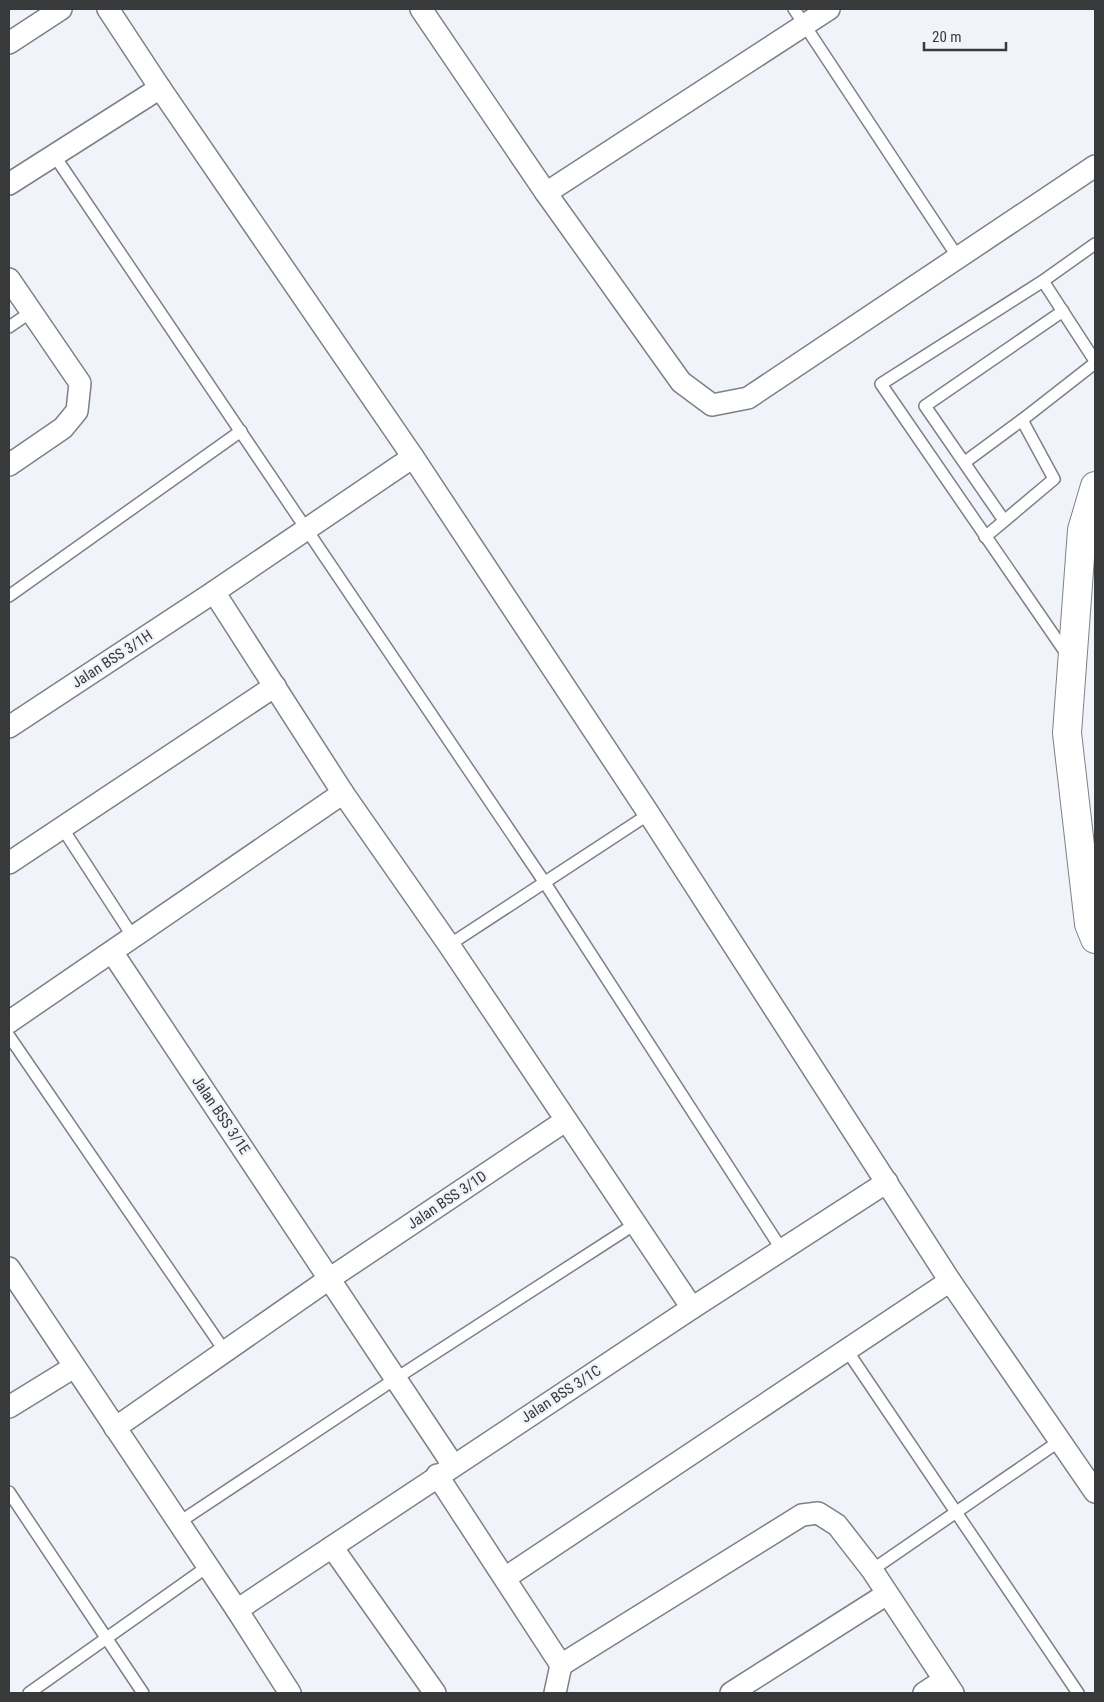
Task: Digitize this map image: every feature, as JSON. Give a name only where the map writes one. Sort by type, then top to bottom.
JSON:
[{"type":"street","points":[[9,43],[61,9]]},
{"type":"street","points":[[108,9],[413,457],[648,814],[950,1281],[1095,1492]]},
{"type":"street","points":[[421,9],[546,193],[681,382],[712,405],[748,398],[959,259],[1095,166]]},
{"type":"street","points":[[546,193],[799,17],[828,9]]},
{"type":"street","points":[[9,184],[160,88]]},
{"type":"street","points":[[9,279],[80,383],[77,411],[63,428],[9,466]]},
{"type":"street","name":"Jalan BSS 3/1H","points":[[9,727],[214,592],[413,457]]},
{"type":"street","points":[[1095,486],[1082,530],[1067,733],[1089,924],[1095,939]]},
{"type":"street","points":[[214,592],[342,793],[449,946],[692,1308]]},
{"type":"street","points":[[9,863],[63,829],[275,686]]},
{"type":"street","points":[[9,1022],[342,793]]},
{"type":"street","name":"Jalan BSS 3/1E","points":[[112,952],[395,1378],[505,1578],[561,1665]]},
{"type":"street","name":"Jalan BSS 3/1D","points":[[115,1428],[224,1350],[565,1121]]},
{"type":"street","name":"Jalan BSS 3/1C","points":[[237,1610],[445,1470],[887,1182]]},
{"type":"street","points":[[9,1268],[237,1610],[290,1693]]},
{"type":"street","points":[[505,1578],[950,1281]]},
{"type":"street","points":[[9,1407],[74,1367]]},
{"type":"street","points":[[555,1693],[561,1665],[802,1515],[818,1513],[836,1525],[872,1570],[949,1686],[924,1693]]},
{"type":"street","points":[[332,1546],[435,1693]]},
{"type":"street","points":[[731,1693],[887,1594]]},
{"type":"lane","points":[[799,17],[959,259]]},
{"type":"lane","points":[[54,155],[545,883],[782,1250]]},
{"type":"lane","points":[[1072,661],[881,384],[1043,280],[1095,244]]},
{"type":"lane","points":[[964,462],[1022,420],[1095,362],[1043,280]]},
{"type":"lane","points":[[1003,519],[925,406],[1063,311]]},
{"type":"lane","points":[[9,327],[31,312]]},
{"type":"lane","points":[[984,536],[1054,479],[1022,420]]},
{"type":"lane","points":[[9,596],[241,431]]},
{"type":"lane","points":[[449,946],[648,814]]},
{"type":"lane","points":[[63,829],[133,937]]},
{"type":"lane","points":[[9,1036],[224,1350]]},
{"type":"lane","points":[[178,1524],[395,1378],[635,1224]]},
{"type":"lane","points":[[846,1349],[1078,1693]]},
{"type":"lane","points":[[872,1570],[1061,1440]]},
{"type":"lane","points":[[9,1492],[143,1693]]},
{"type":"lane","points":[[29,1693],[207,1567]]}]
